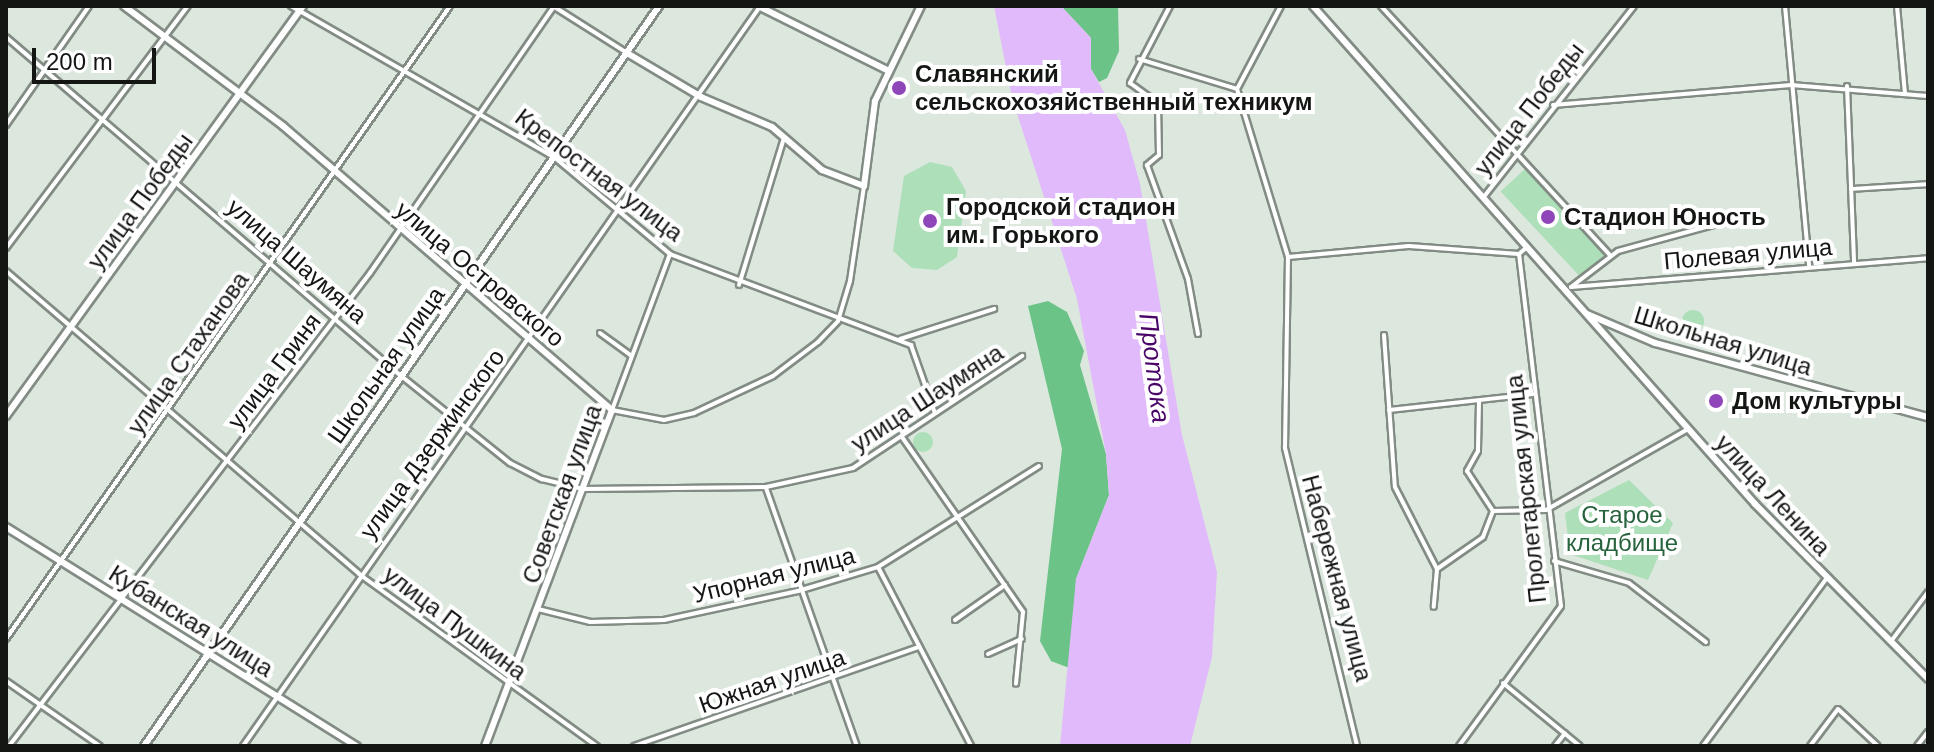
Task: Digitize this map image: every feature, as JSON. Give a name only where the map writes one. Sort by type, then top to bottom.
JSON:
[{"type":"street","points":[[6,125],[89,6]]},
{"type":"street","name":"улица Островского","points":[[124,6],[167,34],[242,93],[337,173],[398,231],[612,410],[664,420],[694,413],[773,376],[838,321]]},
{"type":"street","points":[[6,248],[188,6]]},
{"type":"street","name":"Крепостная улица","points":[[291,6],[301,8],[408,68],[554,157],[670,254],[739,285],[838,321],[900,339]]},
{"type":"street","name":"улица Стаханова","points":[[6,639],[274,264],[450,6]]},
{"type":"street","points":[[553,6],[701,97],[784,137],[822,170],[864,186]]},
{"type":"street","name":"улица Гриня","points":[[9,746],[335,319],[553,6]]},
{"type":"street","name":"Школьная улица","points":[[144,746],[659,6]]},
{"type":"street","points":[[760,6],[889,71]]},
{"type":"street","name":"улица Дзержинского","points":[[243,746],[359,574],[530,341],[701,97],[760,6]]},
{"type":"street","points":[[838,321],[864,186],[875,101],[921,6]]},
{"type":"street","points":[[1170,6],[1139,59],[1131,89],[1158,107],[1159,155],[1147,165],[1188,279],[1198,334]]},
{"type":"street","points":[[1139,59],[1237,89],[1281,6]]},
{"type":"street","name":"улица Ленина","points":[[1313,6],[1583,312],[1599,324],[1688,429],[1826,579],[1928,679]]},
{"type":"street","points":[[1381,6],[1610,255]]},
{"type":"street","name":"улица Победы","points":[[1483,198],[1514,153],[1634,6]]},
{"type":"street","points":[[1785,6],[1809,266]]},
{"type":"street","points":[[1897,6],[1905,94]]},
{"type":"street","name":"улица Победы","points":[[6,416],[301,8]]},
{"type":"street","name":"улица Шаумяна","points":[[6,37],[178,180],[400,375],[528,473],[583,489],[766,487],[853,468],[1022,356]]},
{"type":"street","points":[[1553,105],[1791,85],[1847,86],[1928,96]]},
{"type":"street","points":[[1847,86],[1854,264]]},
{"type":"street","name":"Набережная улица","points":[[1237,89],[1288,257],[1285,448],[1357,746]]},
{"type":"street","points":[[739,285],[784,137]]},
{"type":"street","points":[[1851,189],[1928,184]]},
{"type":"street","points":[[1571,287],[1610,255],[1739,218]]},
{"type":"street","points":[[1288,257],[1409,246],[1519,254],[1527,247]]},
{"type":"street","name":"Советская улица","points":[[485,746],[670,254]]},
{"type":"street","name":"Пролетарская улица","points":[[1459,746],[1561,606],[1546,510],[1519,254]]},
{"type":"street","name":"Полевая улица","points":[[1561,286],[1928,258]]},
{"type":"street","name":"улица Пушкина","points":[[6,271],[359,574],[508,686],[597,746]]},
{"type":"street","points":[[900,339],[994,309]]},
{"type":"street","name":"Школьная улица","points":[[1599,324],[1713,361],[1928,417]]},
{"type":"street","points":[[600,333],[632,356]]},
{"type":"street","points":[[1384,335],[1395,487],[1437,569],[1434,607]]},
{"type":"street","points":[[900,339],[917,351],[935,413]]},
{"type":"street","points":[[1388,410],[1533,394]]},
{"type":"street","points":[[1479,402],[1478,451],[1467,471],[1493,511]]},
{"type":"street","points":[[1493,511],[1546,510],[1688,429]]},
{"type":"street","points":[[902,437],[1023,612],[1016,684]]},
{"type":"street","name":"Упорная улица","points":[[538,609],[590,622],[664,620],[798,591],[878,567],[1039,466]]},
{"type":"street","points":[[766,487],[798,591],[857,746]]},
{"type":"street","points":[[1437,569],[1483,537],[1493,511]]},
{"type":"street","name":"Кубанская улица","points":[[6,527],[357,746]]},
{"type":"street","points":[[1554,561],[1629,583],[1706,642]]},
{"type":"street","points":[[878,567],[971,746]]},
{"type":"street","points":[[1703,746],[1826,579]]},
{"type":"street","points":[[955,620],[1005,585]]},
{"type":"street","points":[[1890,642],[1928,592]]},
{"type":"street","points":[[988,654],[1022,639]]},
{"type":"street","name":"Южная улица","points":[[634,746],[831,681],[919,647]]},
{"type":"street","points":[[6,681],[100,746]]},
{"type":"street","points":[[1503,683],[1580,746]]},
{"type":"street","points":[[1810,746],[1838,709],[1878,746]]},
{"type":"street","points":[[1917,746],[1928,732]]},
{"type":"street","points":[[1555,746],[1565,733]]},
{"type":"green space","points":[[1061,6],[1118,6],[1119,51],[1107,78],[1099,82],[1091,69],[1091,38]]},
{"type":"green space","name":"Городской cтадион им. Горького","points":[[930,162],[952,167],[966,191],[957,257],[937,270],[912,268],[893,251],[904,176]]},
{"type":"green space","name":"Стадион Юность","points":[[1527,167],[1607,253],[1580,277],[1501,192]]},
{"type":"green space","points":[[1048,301],[1067,312],[1084,351],[1080,365],[1106,454],[1109,495],[1076,579],[1072,669],[1051,661],[1040,641],[1062,449],[1028,306]]},
{"type":"green space","points":[[1693,310],[1701,313],[1704,321],[1701,329],[1693,332],[1685,329],[1682,321],[1685,313]]},
{"type":"green space","points":[[919,432],[927,432],[933,442],[927,452],[919,452],[913,446],[913,438]]},
{"type":"green space","name":"Старое кладбище","points":[[1629,480],[1673,523],[1648,580],[1570,554],[1565,513]]},
{"type":"water","name":"Протока","points":[[994,6],[1061,6],[1091,38],[1091,69],[1125,130],[1140,184],[1182,435],[1217,572],[1212,657],[1190,746],[1060,746],[1076,579],[1109,495],[1106,454],[1077,299],[1012,98]]},
{"type":"place","name":"Славянский сельскохозяйственный техникум","points":[[899,88]]},
{"type":"place","name":"Стадион Юность","points":[[1548,217]]},
{"type":"place","name":"Городской cтадион им. Горького","points":[[930,221]]},
{"type":"place","name":"Дом культуры","points":[[1716,401]]}]
